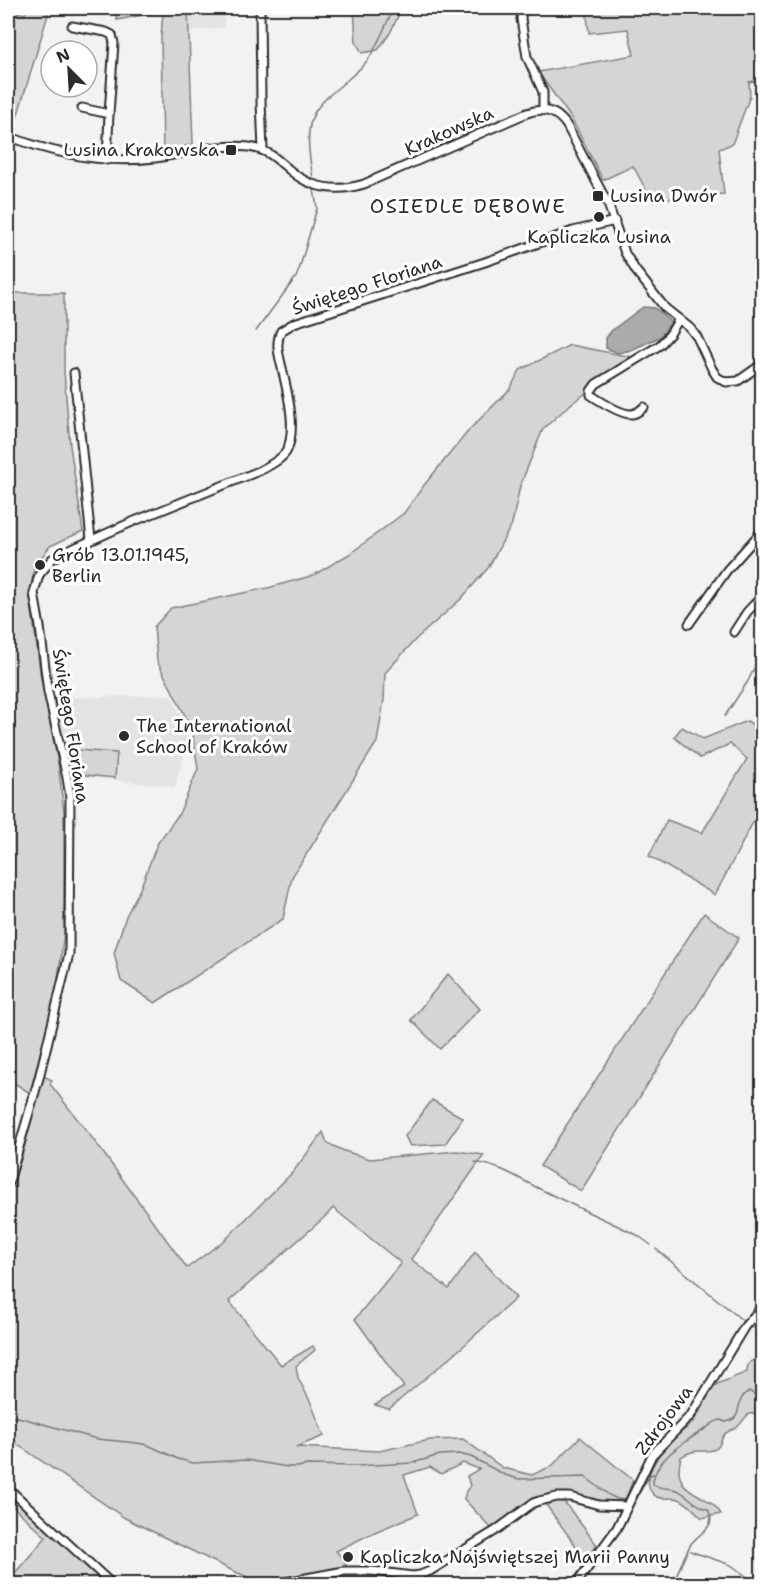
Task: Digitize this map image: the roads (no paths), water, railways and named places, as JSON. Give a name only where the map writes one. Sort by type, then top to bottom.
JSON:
[{"type":"street","points":[[260,8],[263,150]]},
{"type":"street","points":[[522,8],[521,19],[527,57],[543,93],[543,110],[555,113],[567,126],[603,194],[626,253],[636,271],[665,308],[690,328],[711,369],[722,381],[738,381],[762,364]]},
{"type":"street","points":[[72,26],[106,32],[113,38],[107,160]]},
{"type":"street","points":[[82,108],[109,114]]},
{"type":"street","name":"Krakowska","points":[[8,136],[51,150],[107,160],[156,158],[226,146],[246,147],[263,150],[278,159],[302,180],[328,188],[350,188],[375,180],[527,113],[543,110]]},
{"type":"street","name":"Świętego Floriana","points":[[8,1185],[39,1078],[69,954],[70,797],[48,692],[34,593],[39,575],[52,559],[61,554],[259,471],[285,453],[290,436],[291,412],[277,347],[281,331],[294,323],[485,262],[573,231],[615,221]]},
{"type":"street","points":[[644,407],[635,413],[628,413],[599,401],[591,395],[591,391],[596,384],[660,345],[679,319]]},
{"type":"street","points":[[74,373],[91,540]]},
{"type":"street","points":[[689,624],[727,570],[762,531]]},
{"type":"street","points":[[734,632],[747,612],[762,596]]},
{"type":"street","name":"Zdrojowa","points":[[576,1584],[612,1535],[652,1455],[690,1415],[744,1326],[762,1307]]},
{"type":"street","points":[[8,1488],[111,1584]]},
{"type":"street","points":[[274,1584],[355,1570],[404,1576],[420,1575],[495,1531],[533,1503],[546,1499],[570,1497],[599,1505],[627,1506]]},
{"type":"waterway","points":[[313,178],[308,140],[314,113],[371,56],[394,8]]},
{"type":"waterway","points":[[750,8],[762,13]]},
{"type":"waterway","points":[[256,331],[299,270],[317,208],[314,189]]},
{"type":"waterway","points":[[725,716],[748,681],[762,652]]},
{"type":"waterway","points":[[475,1162],[511,1174],[637,1235],[651,1245]]},
{"type":"waterway","points":[[656,1249],[742,1320]]},
{"type":"waterway","points":[[749,1328],[762,1326]]},
{"type":"waterway","points":[[673,1584],[691,1544],[709,1525],[710,1515],[708,1509],[699,1506],[681,1492],[653,1484],[654,1476],[664,1460],[679,1447],[713,1423],[721,1420],[725,1422],[735,1417],[741,1400],[749,1391],[762,1401]]},
{"type":"waterway","points":[[8,1417],[18,1417],[97,1439],[148,1445],[178,1459],[193,1463],[246,1460],[288,1467],[356,1466],[412,1463],[440,1455],[459,1454],[471,1457],[505,1475],[519,1479],[585,1477],[609,1495],[626,1500]]},
{"type":"waterway","points":[[634,1500],[637,1499],[650,1475],[654,1474]]},
{"type":"waterway","points":[[690,1551],[731,1565],[757,1584]]},
{"type":"place","name":"Lusina Krakowska","points":[[231,150]]},
{"type":"place","name":"Lusina Dwór","points":[[598,196]]},
{"type":"place","name":"Kapliczka Lusina","points":[[599,217]]},
{"type":"place","name":"Grób 13.01.1945, Berlin","points":[[40,565]]},
{"type":"place","name":"The International School of Kraków","points":[[124,736]]},
{"type":"place","name":"Kapliczka Najświętszej Marii Panny","points":[[348,1557]]},
{"type":"district","name":"OSIEDLE DĘBOWE","points":[[468,206]]}]
